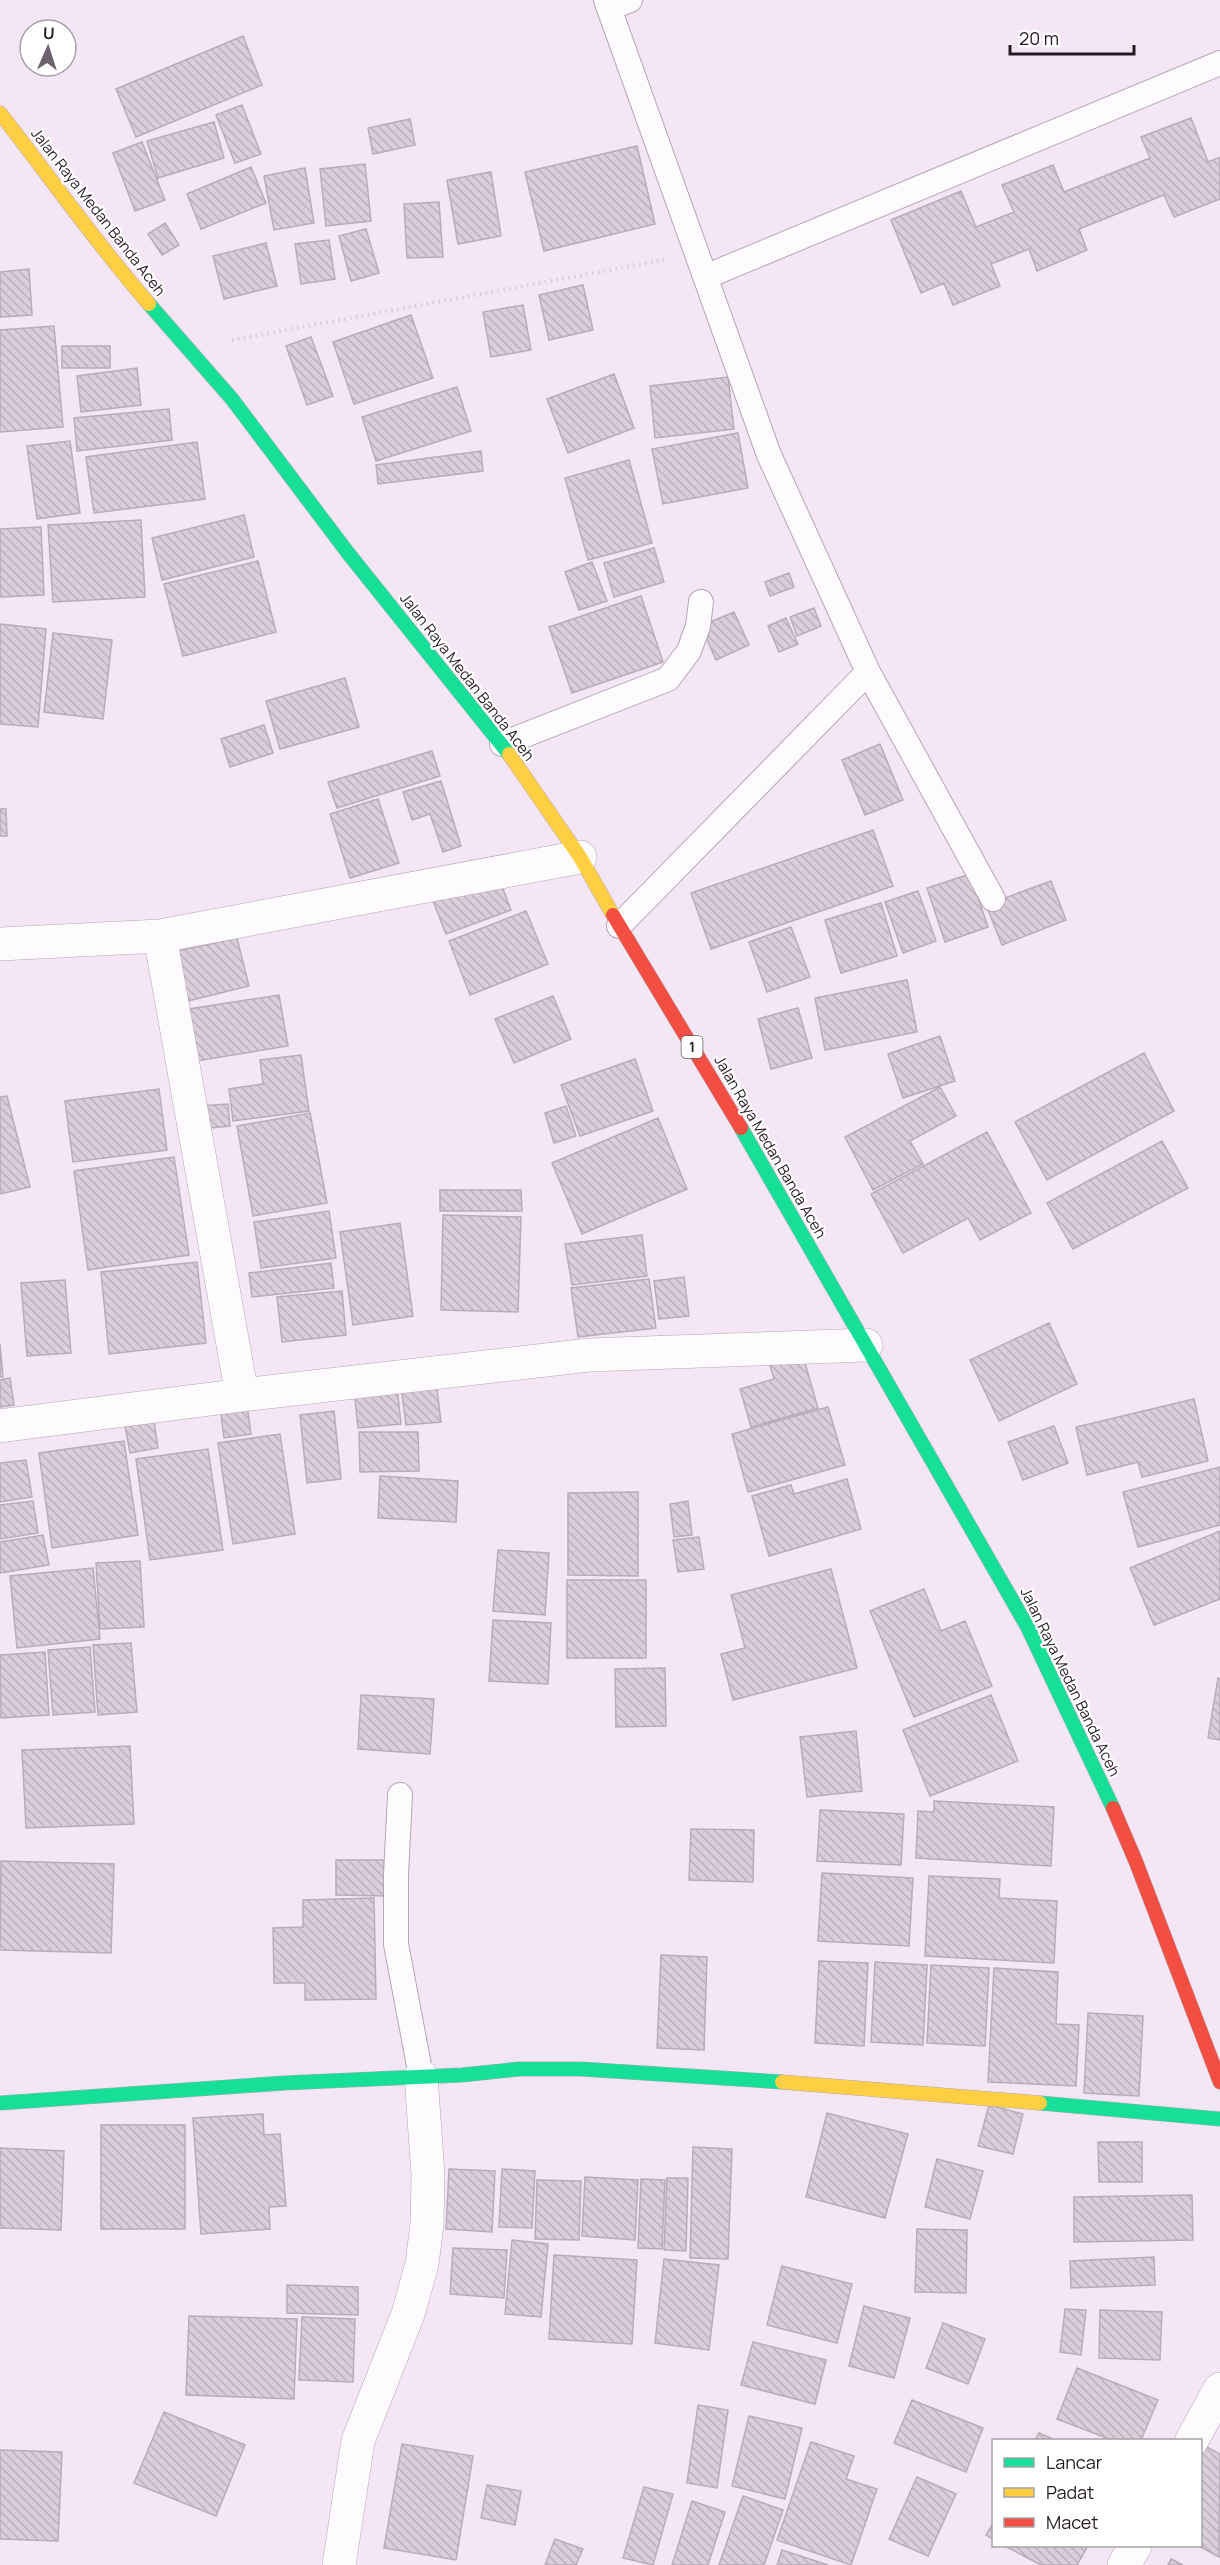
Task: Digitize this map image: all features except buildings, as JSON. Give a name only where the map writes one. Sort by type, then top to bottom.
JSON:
[{"type":"main road","name":"Jalan Raya Medan Banda Aceh","points":[[0,113],[74,208],[108,257],[232,399],[348,553],[502,744],[580,857],[619,926],[757,1154],[1027,1626],[1131,1852],[1220,2082]]},
{"type":"main road","points":[[0,2103],[462,2075],[519,2069],[581,2068],[864,2088],[1220,2119]]},
{"type":"street","points":[[0,944],[159,936],[580,857]]},
{"type":"street","points":[[159,936],[242,1395]]},
{"type":"street","points":[[0,1426],[242,1395],[589,1355],[866,1346]]},
{"type":"street","points":[[342,2564],[358,2441],[408,2314],[422,2265],[427,2223],[428,2175],[421,2076]]},
{"type":"street","points":[[1193,2439],[1220,2389]]},
{"type":"street","points":[[1124,2565],[1134,2547]]},
{"type":"lane","points":[[615,3],[701,265],[769,455],[868,672],[993,899]]},
{"type":"lane","points":[[701,265],[1220,63]]},
{"type":"lane","points":[[502,744],[668,679],[689,651],[698,626],[701,602]]},
{"type":"lane","points":[[619,926],[868,672]]},
{"type":"lane","points":[[400,1795],[396,1875],[396,1944],[421,2076]]},
{"type":"path","points":[[187,348],[701,265]]},
{"type":"traffic: fast","points":[[149,304],[232,399],[348,553],[509,754]]},
{"type":"traffic: fast","points":[[741,1128],[1027,1626],[1113,1808]]},
{"type":"traffic: fast","points":[[0,2103],[284,2083],[462,2075],[519,2069],[581,2069],[782,2082]]},
{"type":"traffic: fast","points":[[1040,2103],[1220,2119]]},
{"type":"traffic: slow","points":[[0,113],[92,234],[149,304]]},
{"type":"traffic: slow","points":[[509,754],[580,857],[613,915]]},
{"type":"traffic: slow","points":[[782,2082],[1040,2103]]},
{"type":"traffic: jam","points":[[613,915],[741,1128]]},
{"type":"traffic: jam","points":[[1113,1808],[1220,2082]]}]
